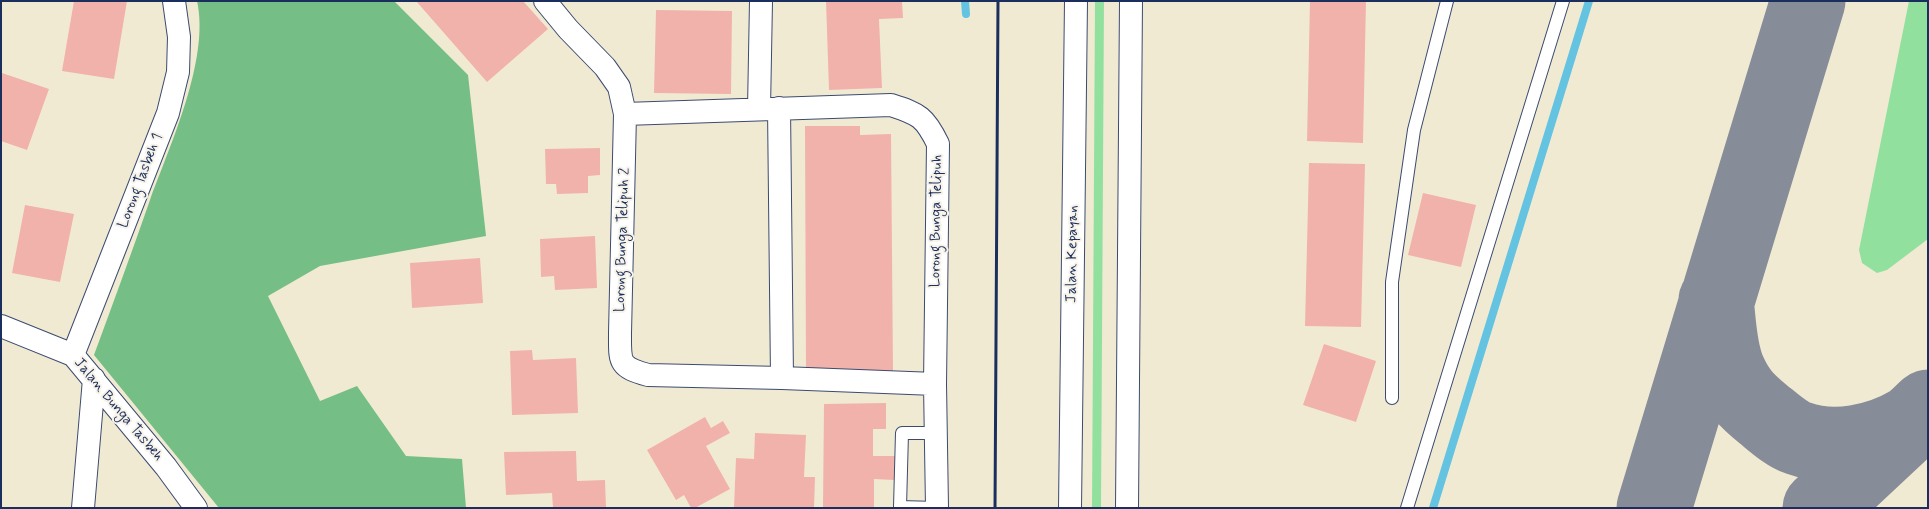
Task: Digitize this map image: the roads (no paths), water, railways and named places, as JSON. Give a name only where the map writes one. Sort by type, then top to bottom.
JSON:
[{"type":"main road","name":"Lorong Tasbeh 1","points":[[73,355],[168,113],[178,72],[179,37],[174,1]]},
{"type":"main road","name":"Lorong Bunga Telipuh 2","points":[[545,1],[568,29],[605,67],[619,88],[625,114],[620,333],[620,356],[624,366],[633,371],[648,375],[782,378]]},
{"type":"main road","points":[[761,1],[769,109],[782,378],[935,384]]},
{"type":"main road","name":"Jalan Kepayan","points":[[1070,508],[1076,1]]},
{"type":"main road","points":[[1127,508],[1131,1]]},
{"type":"main road","name":"Lorong Bunga Telipuh","points":[[625,114],[891,105],[919,116],[929,125],[938,144],[935,384],[937,508]]},
{"type":"main road","name":"Jalan Bunga Tasbeh","points":[[1,326],[73,355],[166,467],[196,508]]},
{"type":"main road","points":[[83,508],[94,379]]},
{"type":"lane","points":[[1392,398],[1392,282],[1414,130],[1447,1]]},
{"type":"lane","points":[[1407,508],[1563,1]]},
{"type":"lane","points":[[936,433],[902,433],[900,507],[937,508]]},
{"type":"waterway","points":[[965,1],[966,14]]},
{"type":"waterway","points":[[1433,508],[1589,1]]},
{"type":"railway","points":[[995,508],[998,1]]}]
